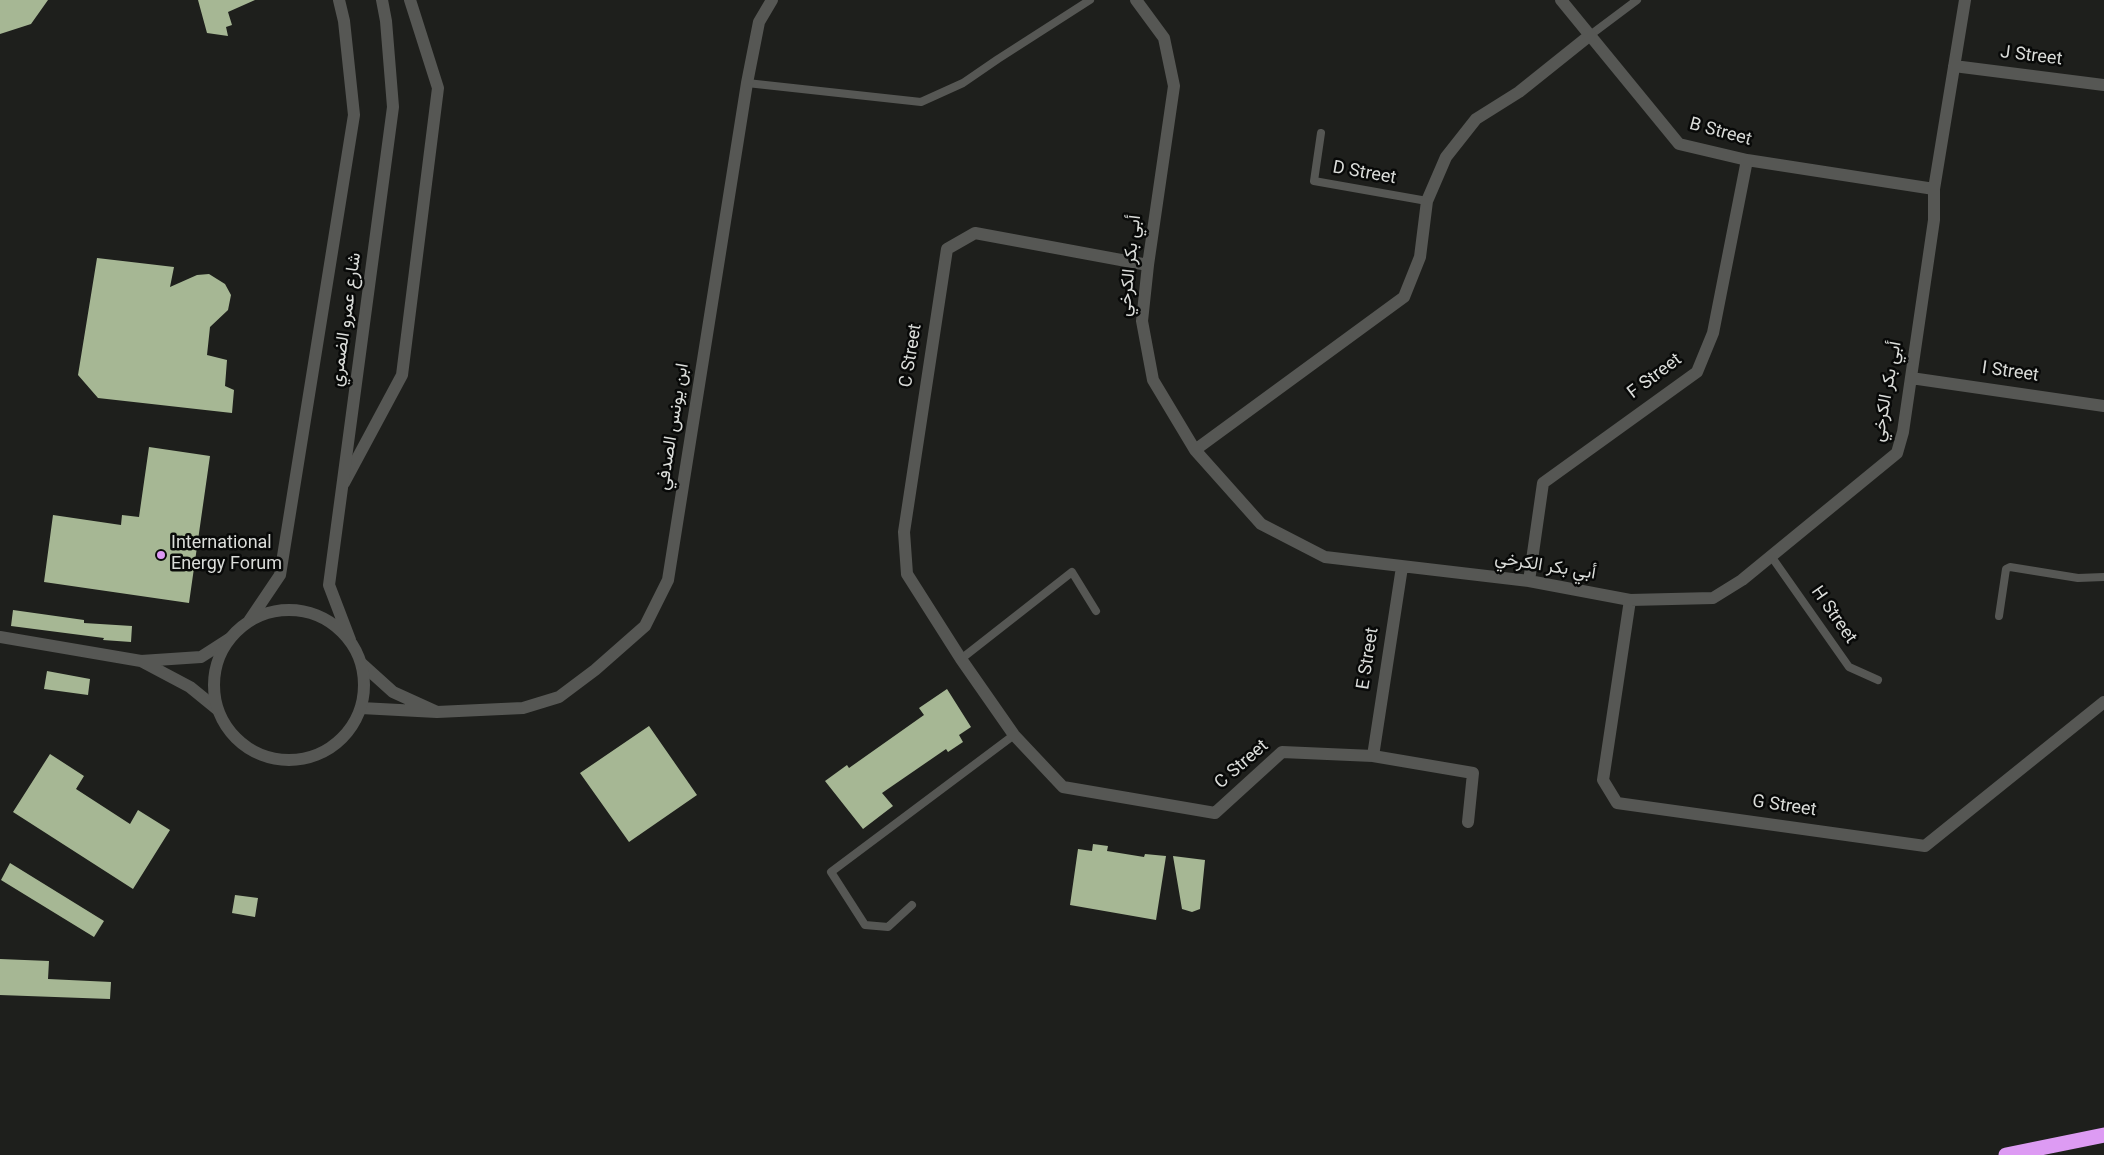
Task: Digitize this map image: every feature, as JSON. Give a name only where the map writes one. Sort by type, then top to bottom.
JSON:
[{"type":"highway","points":[[2006,1155],[2104,1135]]},
{"type":"street","name":"شارع عمرو الضمري","points":[[249,621],[280,575],[354,115],[344,21],[339,0]]},
{"type":"street","name":"شارع عمرو الضمري","points":[[350,640],[329,585],[393,108],[386,21],[382,0]]},
{"type":"street","points":[[344,483],[402,375],[438,88],[410,0]]},
{"type":"street","name":"ابن يونس الصدفي","points":[[361,708],[438,712],[523,708],[559,697],[595,670],[645,626],[668,580],[747,83],[759,22],[772,0]]},
{"type":"street","name":"أبي بكر الكرخي","points":[[1136,0],[1164,38],[1174,86],[1142,321],[1154,380],[1195,450],[1261,524],[1326,557],[1529,581],[1630,600],[1713,598],[1742,580],[1897,453],[1903,432],[1934,220],[1934,189],[1965,0]]},
{"type":"street","name":"B Street","points":[[1561,0],[1679,144],[1746,160],[1934,189]]},
{"type":"street","points":[[1195,450],[1404,298],[1420,257],[1427,201],[1446,157],[1476,119],[1519,92],[1589,36]]},
{"type":"street","name":"J Street","points":[[1954,66],[2104,85]]},
{"type":"street","name":"F Street","points":[[1529,581],[1542,483],[1697,372],[1713,333],[1746,160]]},
{"type":"street","name":"C Street","points":[[1148,266],[975,233],[948,249],[904,532],[907,574],[961,659],[1014,735],[1063,787],[1215,813],[1282,752],[1373,756],[1473,774],[1468,822]]},
{"type":"street","name":"I Street","points":[[1911,378],[2104,406]]},
{"type":"street","name":"E Street","points":[[1373,756],[1402,567]]},
{"type":"street","name":"G Street","points":[[1630,600],[1603,780],[1617,803],[1924,846],[2102,708]]},
{"type":"street","points":[[0,637],[141,661],[200,657],[229,638],[249,621],[269,612],[292,610],[314,614],[334,624],[350,640],[362,664],[365,686],[361,708],[350,729],[334,746],[313,757],[290,761],[266,757],[245,747],[228,730],[217,709],[213,685],[217,660],[229,638]]},
{"type":"street","points":[[141,661],[190,687],[217,709]]},
{"type":"street","points":[[362,664],[394,692],[438,712]]},
{"type":"lane","points":[[747,83],[921,102],[963,83],[1090,0]]},
{"type":"lane","points":[[1589,36],[1637,0]]},
{"type":"lane","name":"D Street","points":[[1321,133],[1314,181],[1427,201]]},
{"type":"lane","name":"H Street","points":[[1771,556],[1849,667],[1878,680]]},
{"type":"lane","points":[[1999,616],[2005,573],[2010,567],[2078,578],[2104,577]]},
{"type":"lane","points":[[961,659],[1072,572],[1096,611]]},
{"type":"lane","points":[[912,905],[888,927],[865,925],[831,872],[1014,735]]},
{"type":"building","points":[[0,0],[48,0],[31,24],[0,34]]},
{"type":"building","points":[[198,0],[255,0],[228,12],[232,25],[226,27],[228,36],[207,33]]},
{"type":"building","points":[[97,258],[174,267],[170,287],[197,275],[209,274],[225,284],[231,295],[228,310],[210,327],[207,355],[227,360],[225,386],[234,390],[232,413],[98,398],[78,375]]},
{"type":"building","points":[[149,447],[210,456],[189,603],[44,582],[53,515],[121,525],[122,515],[139,517]]},
{"type":"building","points":[[13,610],[84,620],[84,623],[132,626],[131,642],[103,640],[104,638],[11,626]]},
{"type":"building","points":[[47,671],[90,679],[88,695],[44,689]]},
{"type":"building","points":[[947,689],[971,727],[959,735],[963,742],[948,752],[946,749],[882,793],[893,806],[863,829],[825,781],[847,765],[849,768],[924,715],[919,708]]},
{"type":"building","points":[[649,726],[697,795],[629,842],[580,773]]},
{"type":"building","points":[[50,754],[84,776],[76,789],[130,824],[138,810],[170,830],[133,889],[13,812]]},
{"type":"building","points":[[1093,844],[1108,846],[1107,851],[1144,857],[1145,854],[1166,856],[1156,920],[1070,905],[1078,849],[1092,851]]},
{"type":"building","points":[[1173,856],[1205,860],[1200,909],[1192,912],[1182,909]]},
{"type":"building","points":[[10,863],[104,921],[94,937],[1,880]]},
{"type":"building","points":[[235,895],[258,898],[255,917],[232,913]]},
{"type":"building","points":[[0,959],[49,961],[48,979],[111,982],[110,999],[0,995]]},
{"type":"place","name":"International Energy Forum","points":[[161,555]]}]
